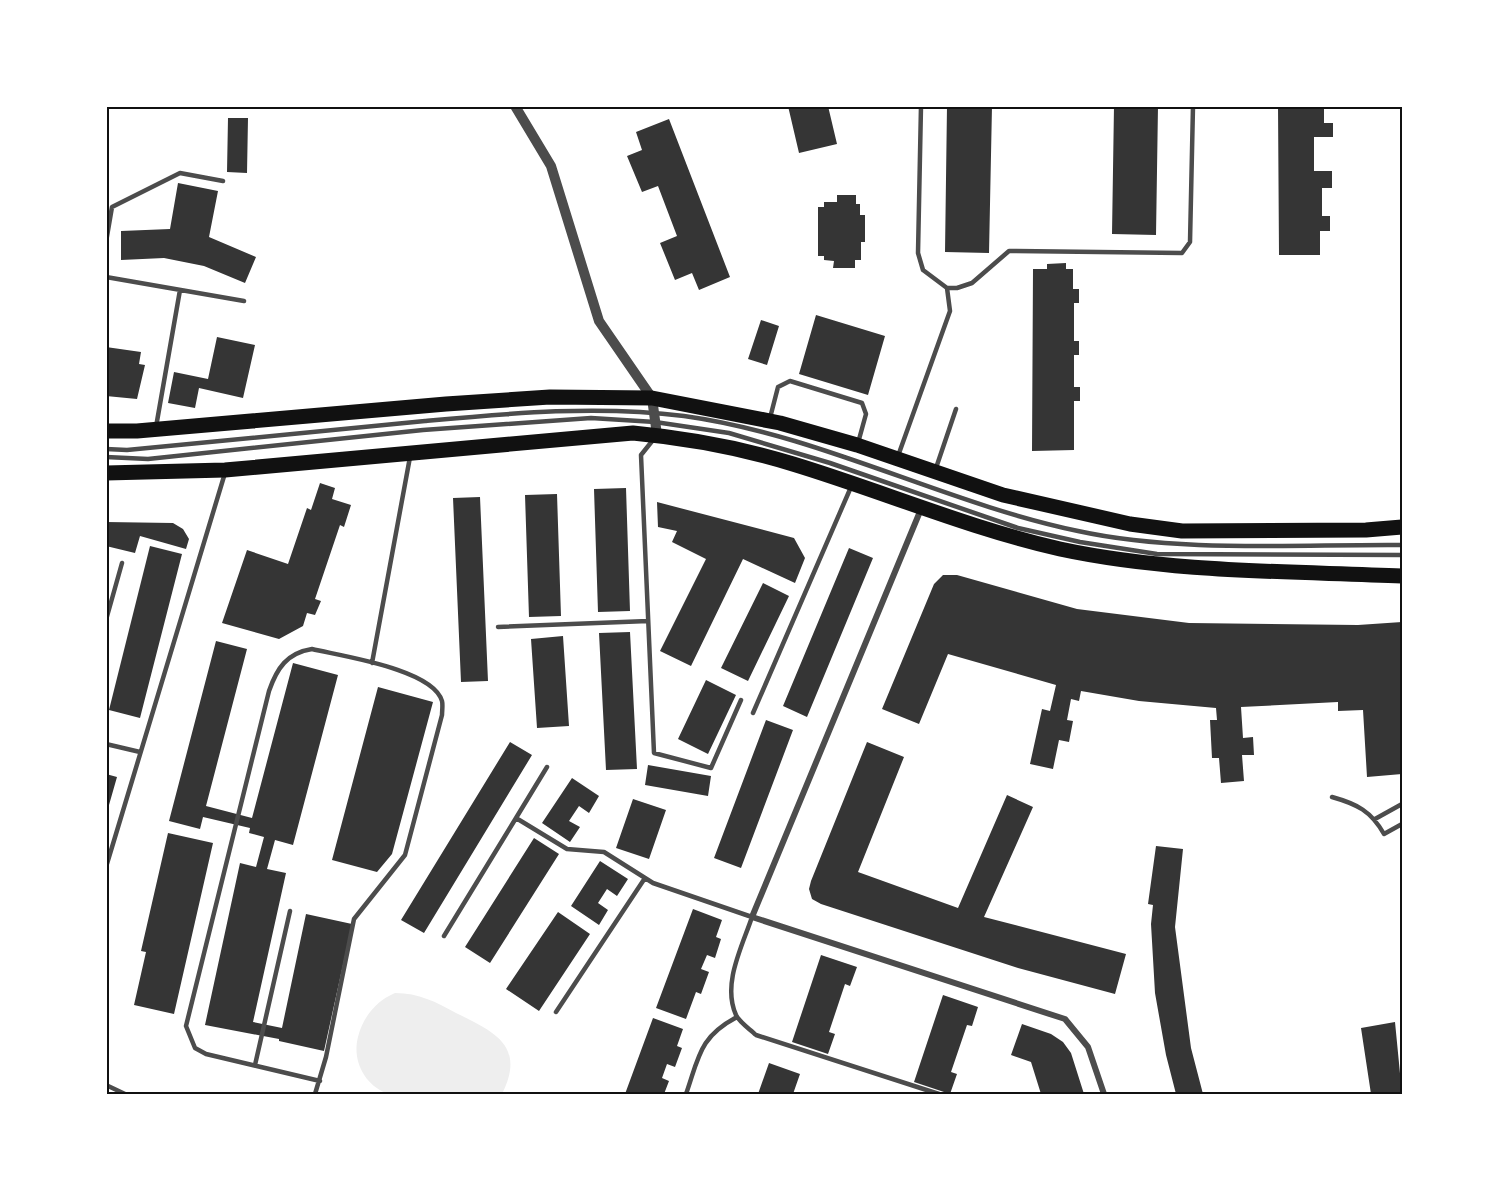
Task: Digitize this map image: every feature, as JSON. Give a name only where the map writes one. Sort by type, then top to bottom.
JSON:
[{"type":"main road","points":[[106,431],[550,397],[655,417],[769,421],[857,445],[1003,495],[1066,512],[1130,525],[1182,531],[1366,530],[1402,527]]},
{"type":"main road","points":[[106,473],[225,470],[606,434],[655,417],[696,441],[792,464],[921,509],[1059,548],[1121,559],[1175,565],[1402,576]]},
{"type":"street","points":[[515,106],[551,166],[598,321],[655,417]]},
{"type":"street","points":[[921,509],[752,917],[1065,1019],[1088,1047],[1104,1095]]},
{"type":"lane","points":[[921,106],[918,253],[923,270],[947,288],[957,288],[972,283],[1010,251],[1182,254],[1190,242],[1193,106]]},
{"type":"lane","points":[[106,242],[112,207],[180,173],[223,181]]},
{"type":"lane","points":[[106,277],[244,302]]},
{"type":"lane","points":[[897,458],[950,311],[947,288]]},
{"type":"lane","points":[[155,429],[180,290]]},
{"type":"lane","points":[[769,421],[778,387],[790,381],[862,403],[866,414],[857,445]]},
{"type":"lane","points":[[106,449],[126,450],[535,411],[608,409],[729,433],[830,463],[1018,528],[1080,542],[1157,554],[1402,555]]},
{"type":"lane","points":[[935,471],[956,409]]},
{"type":"lane","points":[[655,417],[640,455],[654,753],[711,768],[741,700]]},
{"type":"lane","points":[[106,457],[160,458],[423,430],[591,418],[689,417],[771,435],[866,462],[1042,522],[1118,539],[1246,545],[1402,545]]},
{"type":"lane","points":[[372,663],[411,452]]},
{"type":"lane","points":[[106,867],[225,470]]},
{"type":"lane","points":[[753,713],[853,485]]},
{"type":"lane","points":[[106,620],[122,563]]},
{"type":"lane","points":[[498,627],[648,621]]},
{"type":"lane","points":[[315,1095],[320,1080],[354,919],[405,855],[442,715],[442,700],[435,691],[402,669],[312,650],[298,651],[283,662],[269,690],[186,1026],[195,1048],[206,1054],[320,1080]]},
{"type":"lane","points":[[106,744],[140,752]]},
{"type":"lane","points":[[444,936],[547,767]]},
{"type":"lane","points":[[1332,797],[1359,805],[1375,819],[1384,834],[1402,824]]},
{"type":"lane","points":[[1375,819],[1402,804]]},
{"type":"lane","points":[[516,818],[567,849],[604,852],[653,883],[752,917],[733,973],[730,995],[737,1017],[756,1035],[939,1095]]},
{"type":"lane","points":[[556,1012],[645,878]]},
{"type":"lane","points":[[255,1065],[290,911]]},
{"type":"lane","points":[[686,1095],[706,1040],[718,1027],[737,1017]]},
{"type":"lane","points":[[106,1085],[125,1095]]},
{"type":"shaded area","points":[[395,993],[420,996],[494,1034],[508,1052],[510,1064],[509,1078],[502,1094],[395,1095],[386,1093],[372,1084],[358,1062],[358,1037],[371,1011],[382,1000]]},
{"type":"building","points":[[788,106],[828,106],[837,144],[799,153]]},
{"type":"building","points":[[947,106],[992,106],[989,253],[945,252]]},
{"type":"building","points":[[1114,106],[1158,106],[1156,235],[1112,234]]},
{"type":"building","points":[[1278,106],[1324,106],[1324,123],[1333,123],[1333,137],[1314,137],[1314,171],[1332,171],[1332,188],[1322,188],[1322,216],[1330,216],[1330,231],[1320,231],[1320,255],[1279,255]]},
{"type":"building","points":[[228,118],[248,118],[247,173],[227,172]]},
{"type":"building","points":[[669,119],[730,277],[699,290],[692,273],[675,280],[660,243],[677,236],[658,186],[642,192],[627,156],[642,150],[636,132]]},
{"type":"building","points":[[178,183],[218,191],[209,237],[256,257],[245,283],[204,266],[164,258],[121,260],[121,231],[170,229]]},
{"type":"building","points":[[837,195],[856,195],[856,204],[860,204],[860,215],[865,215],[865,242],[861,242],[861,260],[855,260],[855,268],[833,268],[834,261],[824,260],[824,256],[818,256],[818,207],[824,207],[824,202],[837,202]]},
{"type":"building","points":[[1066,263],[1066,269],[1073,269],[1073,289],[1079,289],[1079,303],[1074,303],[1074,341],[1079,341],[1079,355],[1074,355],[1074,387],[1080,387],[1080,401],[1074,401],[1074,450],[1032,451],[1033,269],[1047,269],[1047,264]]},
{"type":"building","points":[[816,315],[885,336],[868,395],[799,374]]},
{"type":"building","points":[[761,320],[779,326],[767,365],[748,359]]},
{"type":"building","points":[[217,337],[255,345],[243,398],[199,388],[195,408],[168,403],[174,372],[208,379]]},
{"type":"building","points":[[106,347],[141,352],[139,364],[145,365],[137,399],[106,396]]},
{"type":"building","points":[[320,483],[335,488],[332,499],[351,505],[344,527],[340,525],[315,599],[321,601],[315,615],[307,613],[303,626],[279,639],[222,623],[247,550],[288,564],[307,508],[311,510]]},
{"type":"building","points":[[626,488],[630,611],[598,612],[594,489]]},
{"type":"building","points":[[557,494],[561,616],[529,617],[525,495]]},
{"type":"building","points":[[480,497],[488,681],[461,682],[453,498]]},
{"type":"building","points":[[657,502],[794,538],[805,558],[795,583],[743,559],[691,666],[660,651],[706,559],[672,542],[677,531],[658,527]]},
{"type":"building","points":[[106,522],[173,523],[183,529],[189,539],[186,549],[140,536],[135,553],[106,546]]},
{"type":"building","points":[[150,546],[182,554],[140,718],[109,710]]},
{"type":"building","points":[[849,548],[873,558],[807,717],[783,706]]},
{"type":"building","points":[[943,575],[957,575],[1077,609],[1189,623],[1358,625],[1402,622],[1402,774],[1367,777],[1363,710],[1338,711],[1338,702],[1241,707],[1243,738],[1253,737],[1254,755],[1242,755],[1244,781],[1221,783],[1219,758],[1212,758],[1210,720],[1217,720],[1216,708],[1139,701],[1081,691],[1079,701],[1071,699],[1067,720],[1073,721],[1069,742],[1059,740],[1053,769],[1030,764],[1042,709],[1050,711],[1056,685],[948,654],[919,724],[882,709],[934,584]]},
{"type":"building","points":[[763,583],[789,596],[748,681],[721,668]]},
{"type":"building","points":[[630,632],[637,769],[606,770],[599,633]]},
{"type":"building","points":[[563,636],[569,726],[537,728],[531,639]]},
{"type":"building","points":[[216,641],[247,649],[206,806],[252,818],[293,663],[338,675],[293,845],[275,840],[267,869],[286,873],[253,1022],[282,1028],[306,914],[352,924],[324,1051],[279,1041],[279,1039],[205,1025],[240,863],[256,867],[264,837],[249,833],[250,828],[203,817],[200,829],[169,821]]},
{"type":"building","points":[[706,680],[736,695],[708,754],[678,739]]},
{"type":"building","points":[[378,687],[433,702],[392,854],[377,872],[332,860]]},
{"type":"building","points":[[766,720],[793,730],[741,868],[714,858]]},
{"type":"building","points":[[510,742],[532,755],[424,933],[401,920]]},
{"type":"building","points":[[867,742],[904,757],[858,872],[958,908],[1007,795],[1033,807],[984,917],[1126,954],[1115,994],[1018,968],[821,904],[812,899],[809,889],[811,881]]},
{"type":"building","points":[[648,765],[711,776],[708,796],[645,785]]},
{"type":"building","points":[[106,774],[117,777],[107,812],[106,812]]},
{"type":"building","points":[[572,778],[599,796],[589,813],[579,806],[569,821],[580,827],[570,842],[542,823]]},
{"type":"building","points":[[633,799],[666,810],[649,859],[616,848]]},
{"type":"building","points":[[168,833],[213,843],[174,1014],[134,1005],[146,952],[141,951]]},
{"type":"building","points":[[534,838],[559,854],[490,963],[465,947]]},
{"type":"building","points":[[1156,846],[1183,849],[1175,927],[1191,1048],[1203,1094],[1176,1094],[1166,1055],[1155,993],[1151,924],[1153,905],[1148,904]]},
{"type":"building","points":[[600,861],[628,879],[617,896],[607,889],[598,903],[608,910],[599,925],[571,906]]},
{"type":"building","points":[[693,909],[722,920],[716,937],[721,939],[715,958],[707,955],[701,969],[709,972],[701,994],[696,992],[686,1019],[656,1008]]},
{"type":"building","points":[[558,912],[590,934],[539,1011],[506,989]]},
{"type":"building","points":[[821,955],[857,967],[850,986],[845,984],[829,1032],[835,1034],[828,1054],[792,1042]]},
{"type":"building","points":[[943,995],[978,1007],[972,1026],[967,1025],[951,1072],[957,1074],[950,1094],[914,1082]]},
{"type":"building","points":[[653,1018],[683,1029],[677,1046],[682,1048],[675,1067],[667,1064],[662,1078],[669,1081],[664,1094],[625,1094]]},
{"type":"building","points":[[1395,1022],[1402,1094],[1371,1094],[1361,1028]]},
{"type":"building","points":[[1022,1024],[1051,1034],[1063,1042],[1071,1053],[1084,1094],[1041,1094],[1031,1062],[1011,1055]]},
{"type":"building","points":[[769,1063],[800,1074],[793,1094],[758,1094]]}]
